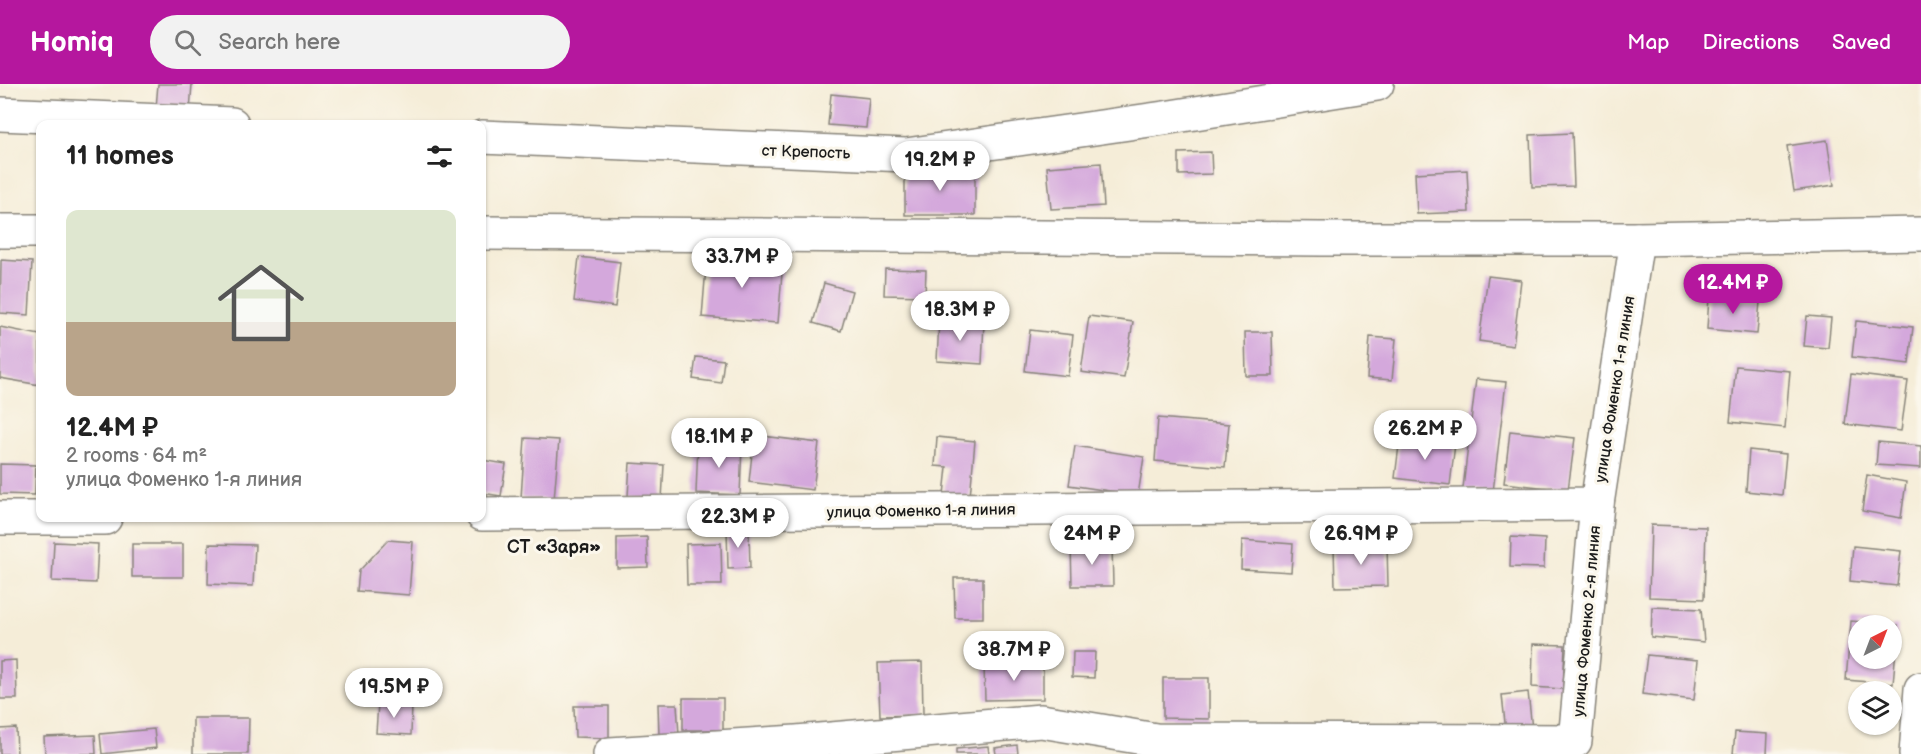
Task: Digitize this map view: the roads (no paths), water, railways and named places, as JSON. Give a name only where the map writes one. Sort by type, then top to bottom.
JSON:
[{"type":"street","name":"ст Крепость","points":[[486,137],[906,155],[1164,118],[1377,84]]},
{"type":"street","points":[[0,114],[139,120]]},
{"type":"street","points":[[0,231],[36,231]]},
{"type":"street","points":[[486,233],[1322,239],[1637,239],[1921,234]]},
{"type":"street","name":"улица Фоменко 1-я линия","points":[[486,514],[1597,504],[1637,239]]},
{"type":"street","name":"улица Фоменко 2-я линия","points":[[610,754],[796,742],[1041,721],[1156,740],[1575,741],[1597,504]]},
{"type":"street","points":[[0,518],[36,518]]},
{"type":"street","points":[[1916,754],[1921,689]]},
{"type":"district","name":"СТ «Заря»","points":[[554,547]]}]
